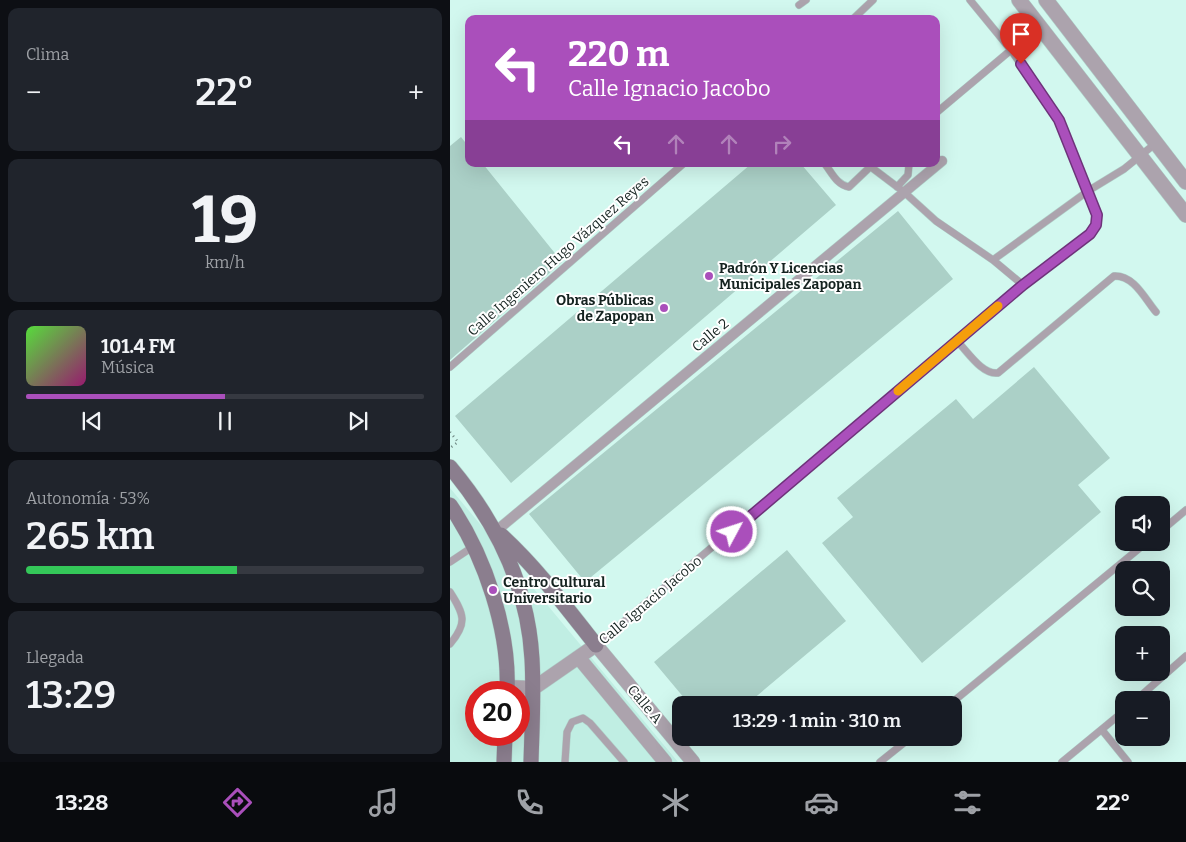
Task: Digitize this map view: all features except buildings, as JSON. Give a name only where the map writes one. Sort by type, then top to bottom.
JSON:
[{"type":"main road","points":[[450,467],[496,531],[511,563],[523,603],[530,641],[534,688],[531,762]]},
{"type":"main road","points":[[450,505],[474,546],[497,609],[506,655],[507,681]]},
{"type":"main road","points":[[496,531],[542,577],[596,645]]},
{"type":"main road","points":[[504,762],[505,746]]},
{"type":"street","points":[[1019,0],[1186,215]]},
{"type":"street","points":[[1046,0],[1186,182]]},
{"type":"street","name":"Calle 2","points":[[496,531],[901,190],[934,167]]},
{"type":"street","name":"Calle Ignacio Jacobo","points":[[534,688],[596,645]]},
{"type":"street","name":"Calle A","points":[[596,645],[693,762]]},
{"type":"street","name":"Calle A","points":[[579,658],[665,762]]},
{"type":"street","points":[[530,688],[534,688]]},
{"type":"lane","points":[[799,5],[806,0]]},
{"type":"lane","points":[[857,15],[872,0]]},
{"type":"lane","name":"Calle Ignacio Jacobo","points":[[596,645],[1023,285],[1090,234],[1096,225],[1097,215],[1059,120],[1011,50],[970,0]]},
{"type":"lane","points":[[940,111],[1011,50]]},
{"type":"lane","points":[[993,260],[1088,191],[1124,169],[1156,143]]},
{"type":"lane","name":"Calle Ingeniero Hugo Vázquez Reyes","points":[[450,367],[680,167]]},
{"type":"lane","points":[[827,167],[843,186],[849,187],[867,167]]},
{"type":"lane","points":[[869,167],[901,190],[936,222],[993,260],[1023,285]]},
{"type":"lane","points":[[901,190],[908,175],[909,167]]},
{"type":"lane","points":[[957,341],[984,369],[991,374],[998,373],[1114,276],[1122,276],[1131,281],[1156,312]]},
{"type":"lane","points":[[1170,523],[1186,510]]},
{"type":"lane","points":[[450,562],[474,546]]},
{"type":"lane","points":[[960,696],[1136,551]]},
{"type":"lane","points":[[450,592],[452,601],[459,606],[463,622],[457,636],[450,644]]},
{"type":"lane","points":[[1146,691],[1186,656]]},
{"type":"lane","points":[[565,762],[567,732],[572,722],[583,718],[590,723],[624,762]]},
{"type":"lane","points":[[1062,762],[1115,719]]},
{"type":"lane","points":[[1102,730],[1128,762]]},
{"type":"lane","points":[[880,762],[900,746]]},
{"type":"path","points":[[450,432],[458,442],[450,448]]},
{"type":"shaded area","name":"Centro Cultural Universitario","points":[[450,488],[678,762],[450,762]]},
{"type":"slow traffic","points":[[898,391],[998,306]]},
{"type":"place","name":"Padrón Y Licencias Municipales Zapopan","points":[[709,276]]},
{"type":"place","name":"Obras Públicas de Zapopan","points":[[664,308]]},
{"type":"place","name":"Centro Cultural Universitario","points":[[493,590]]},
{"type":"route","points":[[732,532],[1023,285],[1090,234],[1096,225],[1097,215],[1059,120],[1021,64]]}]
